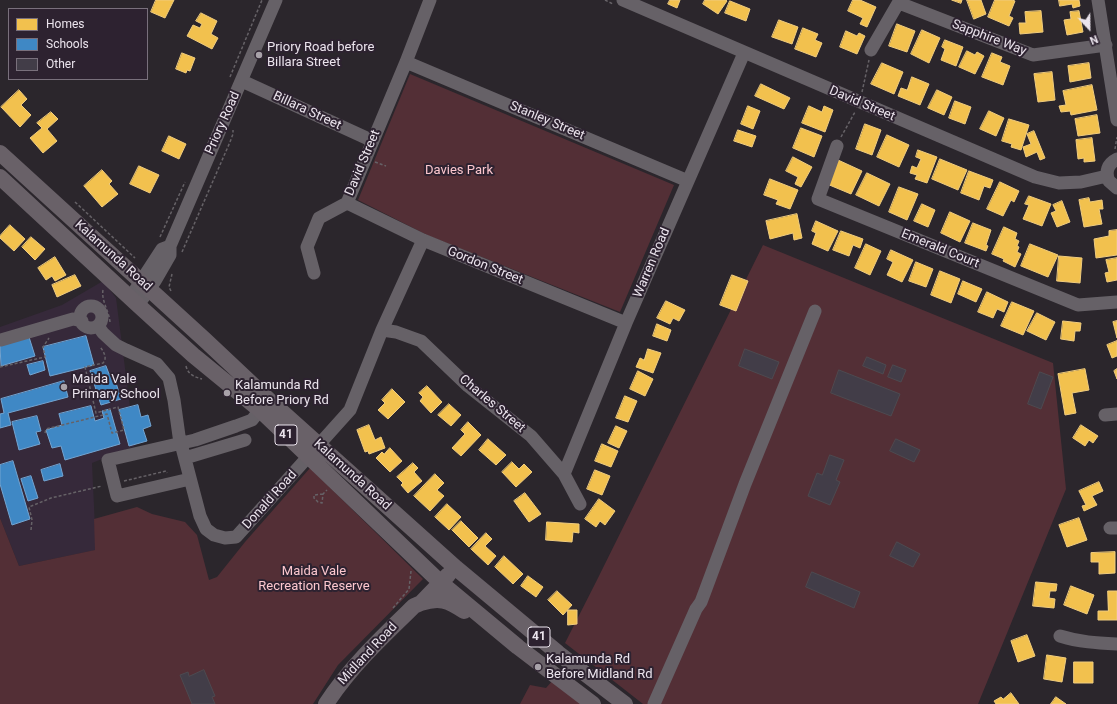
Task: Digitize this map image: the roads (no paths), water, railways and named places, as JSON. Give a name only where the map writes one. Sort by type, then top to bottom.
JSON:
[{"type":"main road","name":"Kalamunda Road","points":[[0,153],[146,285],[314,451],[439,580],[518,647],[593,704]]},
{"type":"main road","name":"Kalamunda Road","points":[[0,177],[193,355],[260,410],[314,451],[558,653],[625,704]]},
{"type":"main road","name":"Midland Road","points":[[326,704],[335,690],[363,656],[417,604],[418,598],[439,580],[453,565]]},
{"type":"main road","points":[[417,604],[431,600],[451,602],[518,647]]},
{"type":"street","name":"Priory Road","points":[[134,302],[170,255],[164,244],[242,81],[276,0]]},
{"type":"street","name":"David Street","points":[[314,273],[307,247],[319,218],[347,203],[406,62],[430,0]]},
{"type":"street","name":"David Street","points":[[623,0],[1035,177],[1059,183],[1081,182],[1107,176]]},
{"type":"street","points":[[1098,0],[1117,120]]},
{"type":"street","points":[[871,50],[900,1]]},
{"type":"street","name":"Sapphire Way","points":[[900,1],[1033,55],[1106,44]]},
{"type":"street","name":"Warren Road","points":[[564,474],[626,324],[744,53]]},
{"type":"street","name":"Stanley Street","points":[[406,62],[688,181]]},
{"type":"street","name":"Billara Street","points":[[242,81],[372,141]]},
{"type":"street","name":"Emerald Court","points":[[836,146],[818,199],[1078,305],[1117,302]]},
{"type":"street","points":[[1117,159],[1108,167],[1107,176],[1112,185],[1117,188]]},
{"type":"street","name":"Gordon Street","points":[[347,203],[423,240],[626,324]]},
{"type":"street","name":"Donald Road","points":[[100,329],[108,339],[126,350],[157,364],[170,378],[180,442],[200,516],[206,529],[214,535],[225,538],[236,537],[350,410],[382,330],[423,240]]},
{"type":"street","points":[[1,340],[73,319],[82,321],[89,328],[95,327],[100,329],[102,315],[98,309],[94,307],[87,308],[83,310],[81,314],[82,321]]},
{"type":"street","points":[[654,704],[696,609],[701,602],[748,477],[815,311]]},
{"type":"street","name":"Charles Street","points":[[382,330],[396,332],[421,341],[468,386],[531,436],[564,474],[580,504]]},
{"type":"street","points":[[190,479],[117,496],[108,460],[180,442],[194,440],[252,420],[260,410]]},
{"type":"street","points":[[184,458],[245,440]]},
{"type":"street","points":[[1060,636],[1088,643],[1117,644]]},
{"type":"place","name":"Priory Road before Billara Street","points":[[259,55]]},
{"type":"place","name":"Maida Vale Primary School","points":[[64,387]]},
{"type":"place","name":"Kalamunda Rd Before Priory Rd","points":[[227,393]]},
{"type":"place","name":"Kalamunda Rd Before Midland Rd","points":[[538,667]]},
{"type":"park label","name":"Davies Park","points":[[459,171]]},
{"type":"park label","name":"Maida Vale Recreation Reserve","points":[[314,580]]}]
